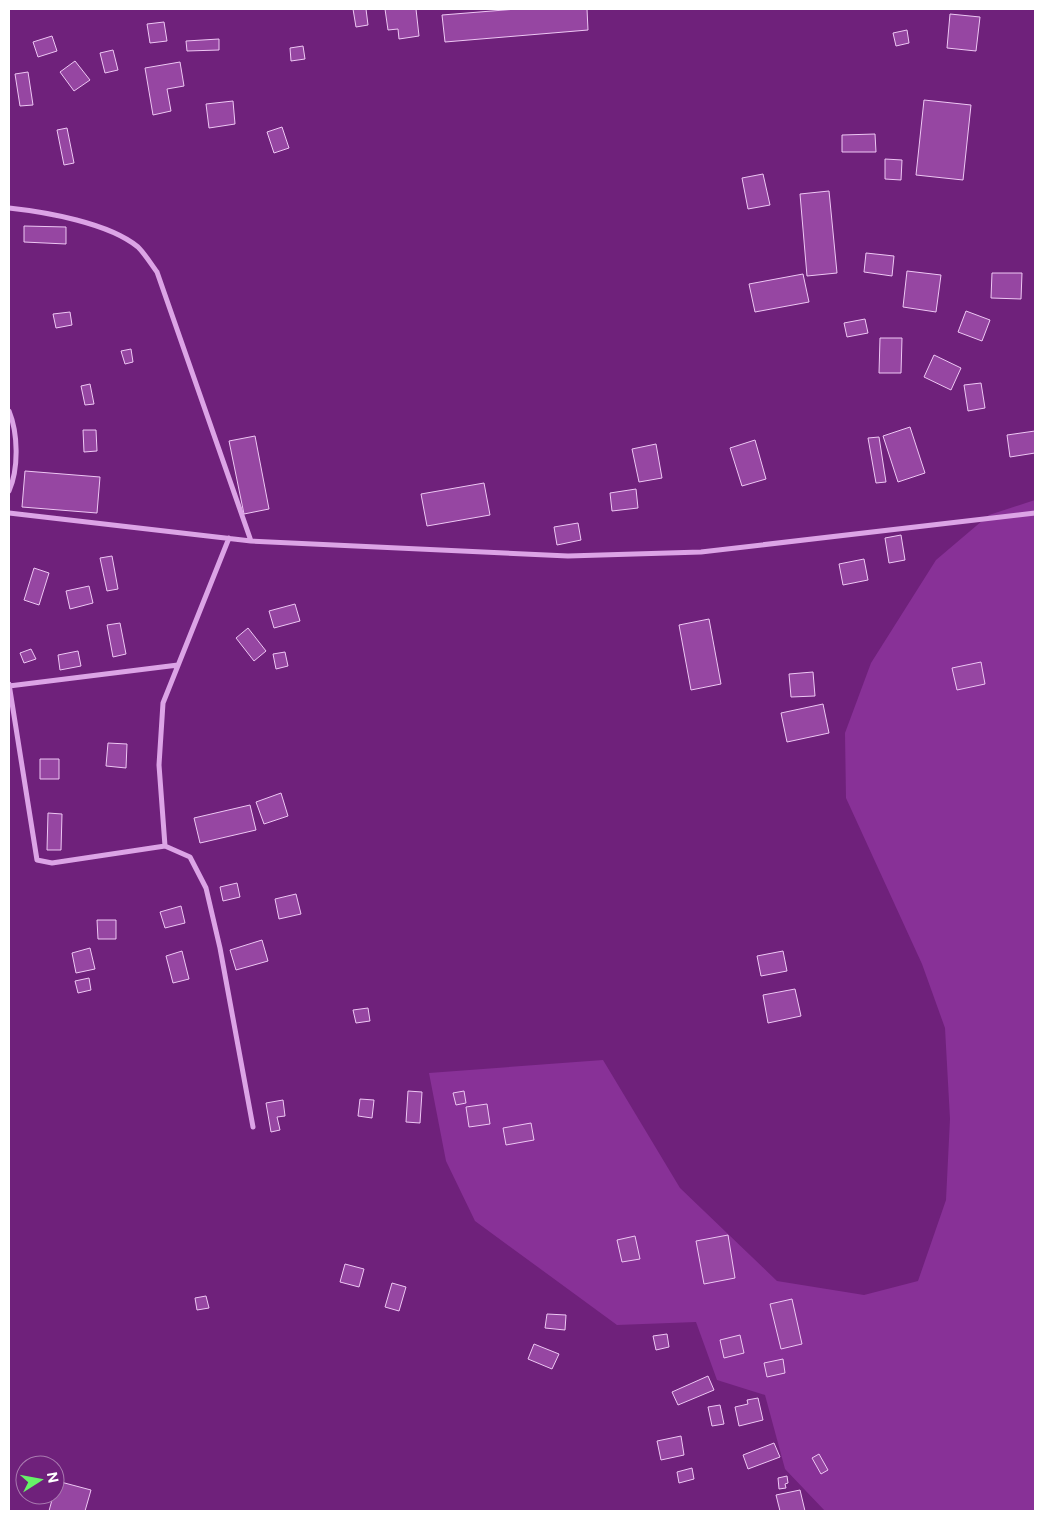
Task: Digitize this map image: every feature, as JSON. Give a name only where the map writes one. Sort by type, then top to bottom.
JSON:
[{"type":"street","points":[[9,208],[36,211],[113,231],[139,248],[157,272],[251,540]]},
{"type":"street","points":[[9,411],[15,439],[15,464],[9,491]]},
{"type":"street","points":[[9,512],[251,540],[568,556],[701,552],[1035,514]]},
{"type":"street","points":[[164,846],[159,765],[163,703],[229,538]]},
{"type":"street","points":[[178,665],[9,685],[37,860],[52,863],[164,846],[190,857],[206,888],[220,948],[253,1127]]},
{"type":"shaded area","points":[[1035,500],[1035,1511],[825,1511],[785,1469],[765,1395],[717,1380],[696,1322],[617,1325],[475,1221],[446,1161],[429,1073],[603,1060],[680,1188],[777,1281],[864,1295],[918,1281],[946,1200],[950,1119],[945,1028],[922,964],[846,798],[845,733],[871,663],[936,560],[989,515]]},
{"type":"building","points":[[353,9],[366,9],[368,25],[356,27]]},
{"type":"building","points":[[385,9],[416,9],[419,36],[399,39],[398,29],[388,30]]},
{"type":"building","points":[[517,9],[587,9],[588,30],[445,42],[442,15]]},
{"type":"building","points":[[950,14],[980,17],[976,51],[947,48]]},
{"type":"building","points":[[164,22],[167,41],[150,43],[147,24]]},
{"type":"building","points":[[907,30],[909,43],[896,46],[893,33]]},
{"type":"building","points":[[52,36],[57,51],[38,57],[33,42]]},
{"type":"building","points":[[219,39],[219,50],[187,51],[186,41]]},
{"type":"building","points":[[303,46],[305,59],[291,61],[290,48]]},
{"type":"building","points":[[113,50],[118,70],[105,73],[100,53]]},
{"type":"building","points":[[75,61],[90,80],[74,91],[60,72]]},
{"type":"building","points":[[180,62],[184,86],[167,89],[171,111],[153,115],[145,68]]},
{"type":"building","points":[[28,72],[33,105],[20,106],[15,74]]},
{"type":"building","points":[[924,100],[971,105],[963,180],[916,175]]},
{"type":"building","points":[[233,101],[235,124],[209,128],[206,104]]},
{"type":"building","points":[[282,127],[289,148],[274,153],[267,132]]},
{"type":"building","points":[[67,128],[74,163],[64,165],[57,130]]},
{"type":"building","points":[[875,134],[876,152],[842,152],[842,135]]},
{"type":"building","points":[[885,159],[902,160],[901,180],[885,179]]},
{"type":"building","points":[[763,174],[770,205],[748,209],[742,178]]},
{"type":"building","points":[[829,191],[837,273],[807,276],[800,194]]},
{"type":"building","points":[[24,226],[66,227],[66,244],[24,242]]},
{"type":"building","points":[[866,253],[894,256],[892,276],[864,272]]},
{"type":"building","points":[[907,271],[941,275],[936,312],[903,307]]},
{"type":"building","points":[[992,273],[1022,273],[1021,299],[991,298]]},
{"type":"building","points":[[803,274],[809,302],[755,312],[749,284]]},
{"type":"building","points":[[966,311],[990,320],[982,341],[958,332]]},
{"type":"building","points":[[70,312],[72,325],[56,328],[53,314]]},
{"type":"building","points":[[865,319],[868,333],[847,337],[844,323]]},
{"type":"building","points":[[880,338],[902,338],[901,373],[879,373]]},
{"type":"building","points":[[131,349],[133,362],[125,364],[121,351]]},
{"type":"building","points":[[934,355],[961,368],[951,390],[924,377]]},
{"type":"building","points":[[981,383],[985,408],[968,411],[964,385]]},
{"type":"building","points":[[90,384],[94,404],[85,405],[81,386]]},
{"type":"building","points":[[910,427],[925,473],[898,482],[883,436]]},
{"type":"building","points":[[83,430],[96,430],[97,451],[84,452]]},
{"type":"building","points":[[1035,431],[1035,453],[1010,457],[1007,435]]},
{"type":"building","points":[[255,436],[269,509],[244,514],[229,441]]},
{"type":"building","points":[[879,437],[886,482],[876,483],[868,438]]},
{"type":"building","points":[[755,440],[766,479],[742,486],[730,448]]},
{"type":"building","points":[[656,444],[662,478],[639,482],[632,449]]},
{"type":"building","points":[[25,471],[100,477],[97,513],[22,507]]},
{"type":"building","points":[[484,483],[490,515],[427,526],[421,494]]},
{"type":"building","points":[[636,489],[638,508],[612,511],[610,493]]},
{"type":"building","points":[[578,523],[581,540],[557,545],[554,527]]},
{"type":"building","points":[[901,535],[905,560],[889,563],[885,538]]},
{"type":"building","points":[[112,556],[118,589],[107,591],[100,558]]},
{"type":"building","points":[[864,559],[868,580],[843,585],[839,564]]},
{"type":"building","points":[[34,568],[49,573],[39,605],[24,600]]},
{"type":"building","points":[[89,586],[93,603],[70,609],[66,591]]},
{"type":"building","points":[[295,604],[300,621],[274,628],[269,611]]},
{"type":"building","points":[[709,619],[721,684],[691,690],[679,625]]},
{"type":"building","points":[[120,623],[126,654],[113,657],[107,625]]},
{"type":"building","points":[[248,628],[266,651],[254,661],[236,638]]},
{"type":"building","points":[[31,649],[36,659],[24,663],[20,653]]},
{"type":"building","points":[[78,651],[81,666],[60,670],[58,655]]},
{"type":"building","points":[[285,652],[288,666],[276,669],[273,654]]},
{"type":"building","points":[[981,662],[985,684],[957,690],[952,668]]},
{"type":"building","points":[[813,672],[815,696],[791,697],[789,674]]},
{"type":"building","points":[[823,704],[829,733],[787,742],[781,713]]},
{"type":"building","points":[[108,743],[127,744],[126,768],[106,766]]},
{"type":"building","points":[[40,759],[59,759],[59,779],[40,779]]},
{"type":"building","points":[[281,793],[288,816],[264,824],[256,802]]},
{"type":"building","points":[[250,805],[256,830],[200,843],[194,818]]},
{"type":"building","points":[[48,813],[62,814],[61,850],[47,850]]},
{"type":"building","points":[[237,883],[240,897],[223,901],[220,887]]},
{"type":"building","points":[[296,894],[301,914],[279,919],[275,899]]},
{"type":"building","points":[[181,906],[185,923],[165,928],[160,912]]},
{"type":"building","points":[[97,920],[116,920],[116,939],[98,939]]},
{"type":"building","points":[[262,940],[268,961],[236,970],[230,950]]},
{"type":"building","points":[[90,948],[95,969],[76,973],[72,953]]},
{"type":"building","points":[[182,951],[189,979],[173,983],[166,956]]},
{"type":"building","points":[[783,951],[787,971],[761,976],[757,956]]},
{"type":"building","points":[[89,978],[91,990],[78,993],[75,981]]},
{"type":"building","points":[[795,989],[801,1016],[768,1023],[763,995]]},
{"type":"building","points":[[368,1008],[370,1021],[356,1023],[353,1010]]},
{"type":"building","points":[[408,1091],[422,1092],[420,1123],[406,1122]]},
{"type":"building","points":[[464,1091],[466,1103],[456,1105],[453,1093]]},
{"type":"building","points":[[360,1099],[374,1100],[372,1118],[358,1116]]},
{"type":"building","points":[[283,1100],[285,1116],[277,1117],[280,1130],[271,1132],[266,1103]]},
{"type":"building","points":[[487,1104],[490,1124],[469,1127],[466,1107]]},
{"type":"building","points":[[531,1123],[534,1140],[506,1145],[503,1128]]},
{"type":"building","points":[[728,1235],[735,1278],[704,1284],[696,1241]]},
{"type":"building","points":[[635,1236],[640,1259],[622,1262],[617,1240]]},
{"type":"building","points":[[345,1264],[364,1269],[359,1287],[340,1282]]},
{"type":"building","points":[[392,1283],[406,1287],[399,1311],[385,1307]]},
{"type":"building","points":[[206,1296],[209,1308],[197,1310],[195,1298]]},
{"type":"building","points":[[792,1299],[802,1344],[781,1349],[770,1304]]},
{"type":"building","points":[[547,1314],[566,1315],[565,1330],[545,1328]]},
{"type":"building","points":[[667,1334],[669,1347],[656,1350],[653,1336]]},
{"type":"building","points":[[740,1335],[744,1353],[724,1358],[720,1340]]},
{"type":"building","points":[[534,1344],[559,1354],[552,1369],[528,1359]]},
{"type":"building","points":[[783,1359],[785,1373],[767,1377],[764,1363]]},
{"type":"building","points":[[708,1376],[714,1390],[678,1405],[672,1392]]},
{"type":"building","points":[[758,1398],[763,1420],[739,1426],[735,1407],[748,1404],[747,1400]]},
{"type":"building","points":[[720,1405],[724,1424],[712,1426],[708,1407]]},
{"type":"building","points":[[681,1436],[684,1455],[661,1460],[657,1441]]},
{"type":"building","points":[[774,1443],[780,1457],[748,1469],[743,1455]]},
{"type":"building","points":[[819,1454],[828,1470],[821,1474],[812,1458]]},
{"type":"building","points":[[692,1468],[694,1479],[679,1483],[677,1472]]},
{"type":"building","points":[[787,1476],[788,1483],[785,1484],[786,1488],[779,1489],[778,1478]]},
{"type":"building","points":[[65,1483],[91,1490],[85,1511],[49,1511],[51,1505],[65,1505]]},
{"type":"building","points":[[800,1490],[805,1511],[780,1511],[776,1495]]}]
